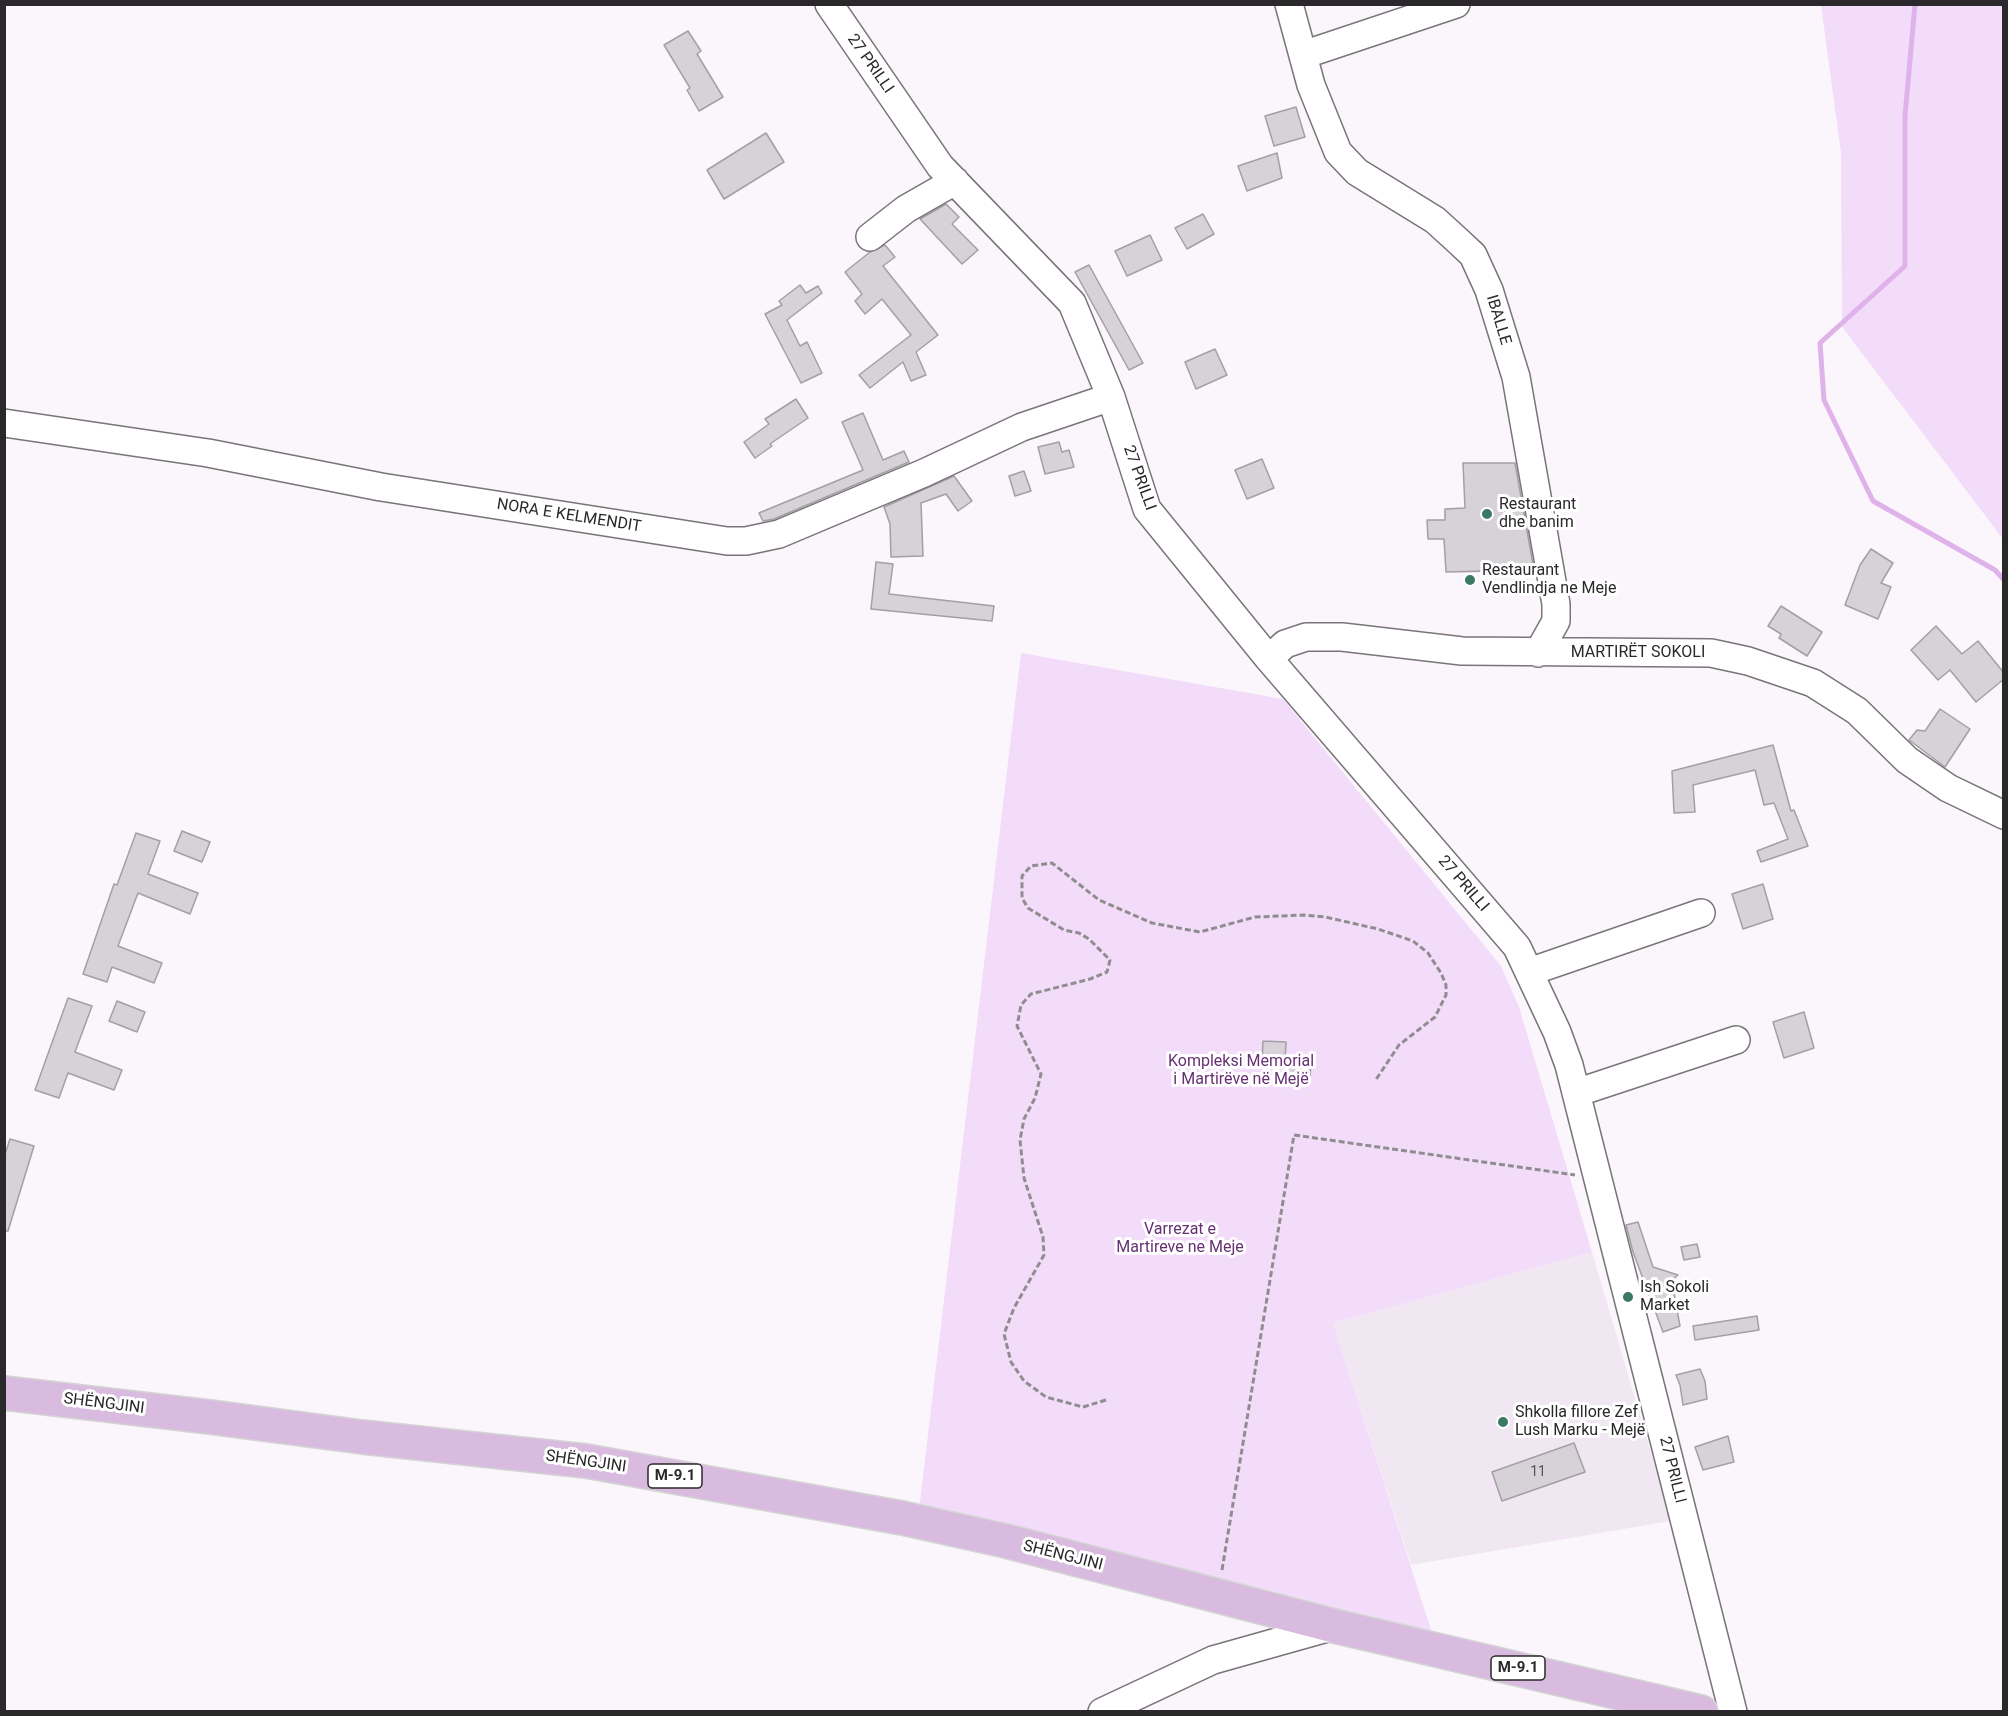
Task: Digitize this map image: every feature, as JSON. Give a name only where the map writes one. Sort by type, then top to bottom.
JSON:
[{"type":"main road","name":"SHËNGJINI","points":[[4,1393],[626,1467],[944,1526],[1334,1626]]},
{"type":"main road","name":"M-9.1","points":[[1334,1626],[1701,1712]]},
{"type":"street","name":"27 PRILLI","points":[[829,4],[940,166],[1072,303],[1111,397],[1147,509],[1269,658],[1516,946],[1557,1032],[1569,1065],[1733,1712]]},
{"type":"street","name":"IBALLE","points":[[1289,4],[1311,86],[1338,152],[1345,162],[1357,172],[1435,220],[1458,240],[1473,255],[1490,290],[1516,377],[1556,604],[1556,621],[1538,653]]},
{"type":"street","points":[[1303,55],[1456,4]]},
{"type":"street","points":[[870,237],[906,209],[955,181]]},
{"type":"street","name":"NORA E KELMENDIT","points":[[4,423],[208,453],[381,487],[727,541],[747,541],[779,534],[924,474],[1022,427],[1111,397]]},
{"type":"street","name":"MARTIRËT SOKOLI","points":[[1269,658],[1285,644],[1306,637],[1342,637],[1462,651],[1711,653],[1748,661],[1813,683],[1857,711],[1907,760],[1948,788],[2004,815]]},
{"type":"street","points":[[1529,972],[1701,913]]},
{"type":"street","points":[[1576,1093],[1736,1040]]},
{"type":"street","points":[[1102,1712],[1213,1660],[1334,1626]]},
{"type":"path","points":[[1106,1400],[1083,1407],[1046,1397],[1024,1381],[1011,1362],[1004,1334],[1014,1308],[1044,1255],[1043,1237],[1024,1178],[1020,1140],[1023,1119],[1035,1098],[1041,1074],[1017,1026],[1021,1005],[1031,994],[1090,979],[1107,972],[1110,960],[1089,939],[1079,933],[1064,930],[1028,908],[1022,898],[1022,876],[1031,866],[1052,863],[1099,900],[1152,923],[1200,932],[1255,917],[1304,915],[1378,929],[1413,941],[1428,953],[1441,973],[1446,985],[1446,995],[1435,1017],[1399,1045],[1375,1081]]},
{"type":"path","points":[[1218,1596],[1294,1135],[1598,1178]]},
{"type":"shaded area","name":"Shkolla fillore Zef Lush Marku - Mejë","points":[[1592,1252],[1671,1521],[1411,1565],[1333,1323]]},
{"type":"green space","points":[[1821,5],[2003,5],[2003,539],[1842,327],[1841,153]]},
{"type":"green space","name":"Kompleksi Memorial i Martirëve në Mejë","points":[[1021,653],[1283,699],[1501,966],[1519,1007],[1592,1252],[1333,1323],[1432,1633],[919,1510]]},
{"type":"building","points":[[688,31],[701,51],[697,54],[723,97],[699,111],[687,90],[690,88],[664,45]]},
{"type":"building","points":[[1296,107],[1305,137],[1274,146],[1265,116]]},
{"type":"building","points":[[766,133],[784,162],[724,199],[707,170]]},
{"type":"building","points":[[1277,153],[1282,178],[1247,191],[1238,166]]},
{"type":"building","points":[[946,204],[959,217],[952,224],[978,250],[962,264],[920,219]]},
{"type":"building","points":[[1203,214],[1214,234],[1187,249],[1175,228]]},
{"type":"building","points":[[1150,235],[1162,260],[1127,276],[1115,251]]},
{"type":"building","points":[[885,245],[895,257],[883,266],[938,335],[916,352],[926,375],[911,381],[903,362],[870,388],[859,375],[911,335],[882,299],[865,314],[855,301],[862,294],[845,272],[870,252]]},
{"type":"building","points":[[1089,265],[1143,363],[1129,370],[1075,272]]},
{"type":"building","points":[[800,285],[806,293],[818,286],[822,293],[787,320],[800,346],[807,342],[822,373],[801,383],[765,314],[782,305],[779,301]]},
{"type":"building","points":[[1215,349],[1227,375],[1196,389],[1185,362]]},
{"type":"building","points":[[796,399],[808,418],[770,444],[772,446],[755,458],[744,442],[769,424],[765,419]]},
{"type":"building","points":[[863,413],[883,460],[904,451],[909,462],[774,519],[763,521],[759,513],[863,470],[842,422]]},
{"type":"building","points":[[1059,442],[1062,452],[1069,450],[1074,467],[1045,474],[1038,447]]},
{"type":"building","points":[[1262,459],[1274,488],[1247,499],[1235,470]]},
{"type":"building","name":"Restaurant dhe banim","points":[[1463,463],[1515,463],[1534,570],[1446,572],[1444,539],[1428,539],[1427,520],[1445,520],[1445,509],[1465,508]]},
{"type":"building","points":[[1024,471],[1031,491],[1015,496],[1009,476]]},
{"type":"building","points":[[954,476],[972,501],[958,511],[946,494],[921,503],[923,556],[891,557],[890,524],[884,507]]},
{"type":"building","points":[[1871,549],[1893,563],[1881,583],[1891,587],[1878,619],[1845,605],[1860,565]]},
{"type":"building","points":[[876,562],[893,564],[889,594],[994,606],[992,621],[871,609]]},
{"type":"building","points":[[1781,606],[1822,632],[1807,656],[1779,638],[1781,634],[1768,626]]},
{"type":"building","points":[[1936,626],[1962,654],[1978,641],[2004,673],[2004,679],[1976,702],[1950,670],[1938,680],[1911,650]]},
{"type":"building","points":[[1940,709],[1970,729],[1945,767],[1909,740],[1917,730],[1925,731]]},
{"type":"building","points":[[1773,745],[1791,811],[1794,810],[1808,846],[1761,862],[1757,851],[1788,839],[1774,803],[1764,805],[1755,770],[1693,785],[1695,812],[1674,813],[1672,771]]},
{"type":"building","points":[[182,831],[210,842],[202,862],[174,851]]},
{"type":"building","points":[[136,833],[160,841],[148,874],[198,893],[190,914],[138,893],[118,946],[162,963],[154,983],[112,967],[107,982],[83,974],[114,884],[117,885]]},
{"type":"building","points":[[1763,884],[1773,919],[1743,929],[1732,894]]},
{"type":"building","points":[[68,998],[92,1006],[75,1052],[122,1070],[114,1090],[68,1073],[59,1098],[35,1090]]},
{"type":"building","points":[[117,1001],[145,1012],[137,1032],[109,1021]]},
{"type":"building","points":[[1804,1012],[1814,1048],[1784,1058],[1773,1022]]},
{"type":"building","points":[[1263,1041],[1286,1042],[1285,1062],[1262,1061]]},
{"type":"building","points":[[1287,1059],[1311,1059],[1310,1079],[1287,1079]]},
{"type":"building","points":[[10,1139],[34,1146],[8,1231],[4,1231],[4,1157]]},
{"type":"building","points":[[1638,1222],[1653,1267],[1678,1275],[1670,1282],[1680,1326],[1663,1332],[1633,1252],[1626,1225]]},
{"type":"building","points":[[1697,1244],[1700,1257],[1684,1260],[1681,1247]]},
{"type":"building","points":[[1757,1316],[1759,1330],[1695,1340],[1693,1326]]},
{"type":"building","points":[[1700,1369],[1705,1381],[1707,1399],[1683,1405],[1676,1375]]},
{"type":"building","points":[[1728,1436],[1734,1462],[1703,1470],[1695,1447]]},
{"type":"building","points":[[1574,1443],[1585,1472],[1502,1501],[1492,1472]]},
{"type":"waterway","points":[[1915,4],[1905,116],[1905,266],[1820,343],[1824,400],[1873,501],[1995,570],[2004,580]]},
{"type":"place","name":"Restaurant dhe banim","points":[[1487,514]]},
{"type":"place","name":"Restaurant Vendlindja ne Meje","points":[[1470,580]]},
{"type":"place","name":"Ish Sokoli Market","points":[[1628,1297]]},
{"type":"place","name":"Shkolla fillore Zef Lush Marku - Mejë","points":[[1503,1422]]},
{"type":"park label","name":"Varrezat e Martireve ne Meje","points":[[1180,1239]]}]
